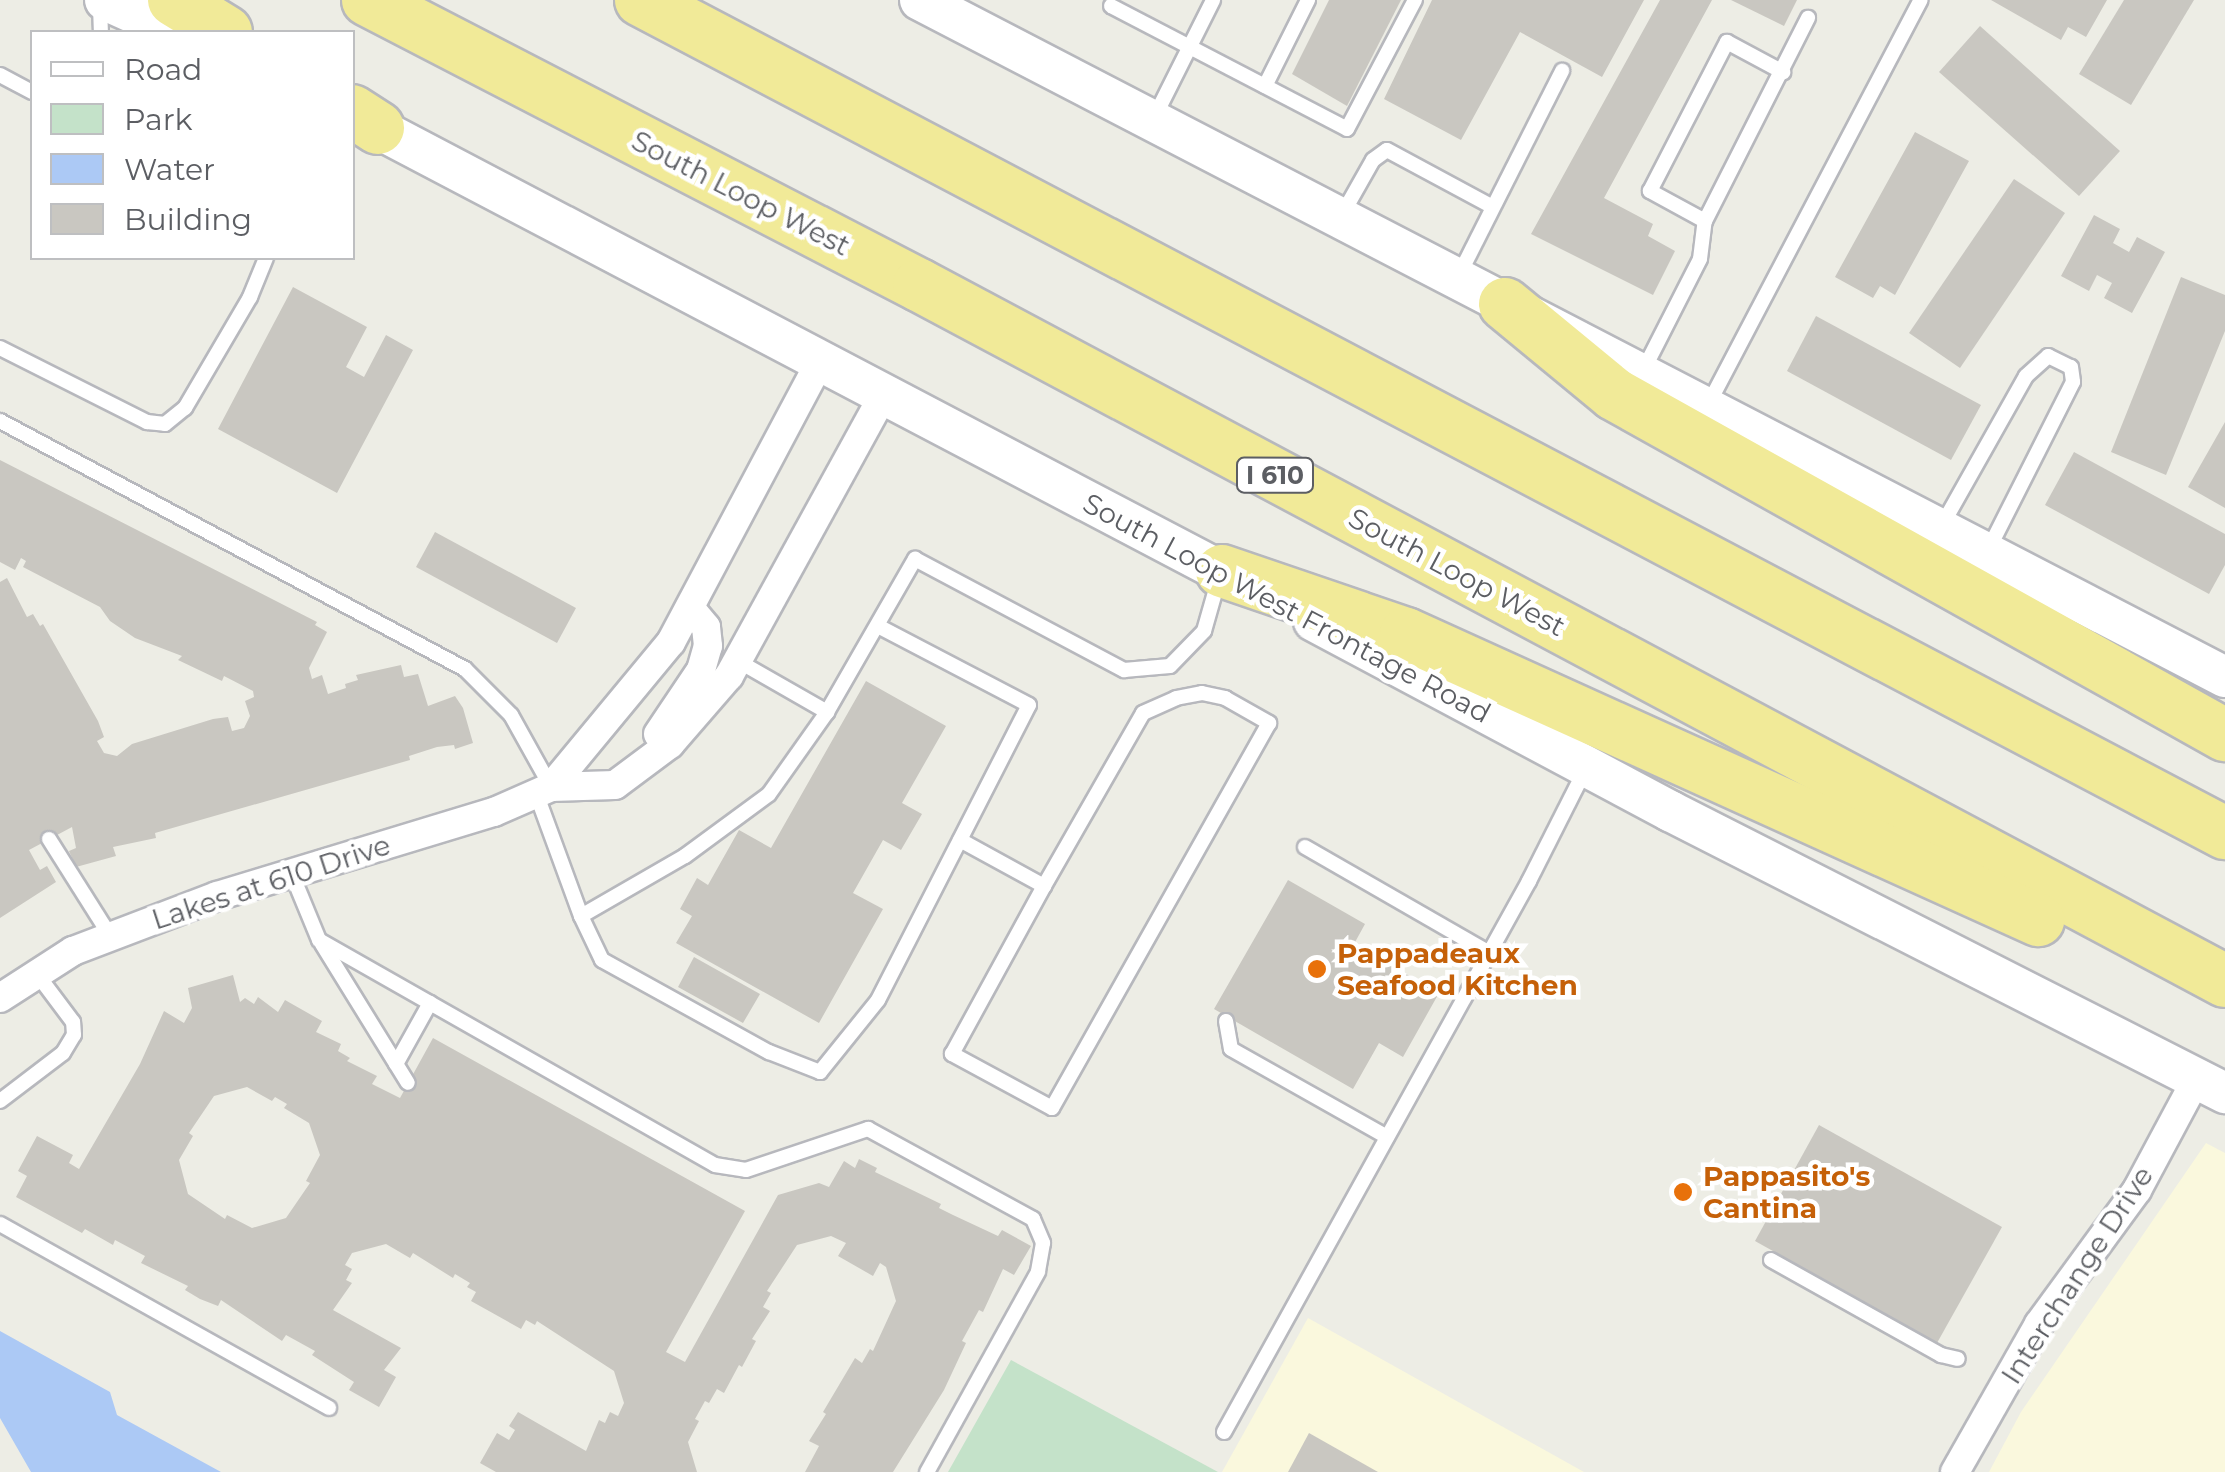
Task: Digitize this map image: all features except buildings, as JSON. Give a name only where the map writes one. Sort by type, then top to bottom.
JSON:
[{"type":"highway","points":[[174,0],[223,30]]},
{"type":"highway","name":"South Loop West","points":[[368,0],[937,294],[2225,980]]},
{"type":"highway","points":[[641,0],[2225,833]]},
{"type":"highway","points":[[1505,304],[1614,394],[2225,735]]},
{"type":"highway","points":[[1222,571],[1406,634],[2101,949],[2178,958]]},
{"type":"main road","points":[[102,0],[171,30]]},
{"type":"main road","points":[[920,0],[2225,678]]},
{"type":"main road","name":"South Loop West Frontage Road","points":[[361,118],[1222,571],[1586,768],[2211,1085]]},
{"type":"street","name":"Lakes at 610 Drive","points":[[543,790],[640,682],[690,608],[820,362]]},
{"type":"street","points":[[615,784],[670,744],[738,661],[883,396]]},
{"type":"street","points":[[615,784],[662,731],[700,670],[708,646],[706,627],[690,608]]},
{"type":"street","name":"Lakes at 610 Drive","points":[[0,998],[74,951],[291,872],[494,812],[543,790],[615,784]]},
{"type":"street","name":"Interchange Drive","points":[[1956,1472],[2039,1324],[2211,1085]]},
{"type":"lane","points":[[101,30],[102,0]]},
{"type":"lane","points":[[1152,121],[1214,0]]},
{"type":"lane","points":[[1265,86],[1308,0]]},
{"type":"lane","points":[[1111,6],[1347,129],[1415,0]]},
{"type":"lane","points":[[1706,408],[1922,0]]},
{"type":"lane","points":[[1641,374],[1700,259],[1706,221],[1808,18]]},
{"type":"lane","points":[[1706,221],[1650,192],[1727,42],[1783,72]]},
{"type":"lane","points":[[1457,280],[1562,71]]},
{"type":"lane","points":[[0,75],[30,91]]},
{"type":"lane","points":[[1339,218],[1373,160],[1387,150],[1493,208]]},
{"type":"lane","points":[[0,348],[147,422],[165,424],[186,408],[250,297],[265,260]]},
{"type":"lane","points":[[1940,528],[2026,376],[2048,356],[2071,367],[2073,382],[1987,552]]},
{"type":"lane","points":[[0,421],[465,669],[511,715],[543,790],[581,916],[602,960],[769,1052],[820,1072],[878,1000],[1029,706],[878,626]]},
{"type":"lane","points":[[581,916],[685,856],[770,794],[827,712],[914,559],[1124,670],[1170,666],[1204,631],[1222,571]]},
{"type":"lane","points":[[738,661],[827,712]]},
{"type":"lane","points":[[1202,693],[1225,698],[1268,723],[1052,1108],[952,1054],[1044,886],[1143,713],[1176,698],[1202,693]]},
{"type":"lane","points":[[1224,1432],[1586,768]]},
{"type":"lane","points":[[49,840],[111,937]]},
{"type":"lane","points":[[960,840],[1044,886]]},
{"type":"lane","points":[[1305,847],[1488,953]]},
{"type":"lane","points":[[291,872],[319,940],[408,1083]]},
{"type":"lane","points":[[319,940],[714,1165],[746,1170],[868,1129],[1033,1219],[1043,1242],[1038,1272],[927,1472]]},
{"type":"lane","points":[[0,1101],[62,1053],[74,1036],[72,1022],[37,974]]},
{"type":"lane","points":[[396,1064],[430,1003]]},
{"type":"lane","points":[[1226,1021],[1230,1049],[1387,1137]]},
{"type":"lane","points":[[0,1224],[329,1408]]},
{"type":"lane","points":[[1771,1260],[1941,1355],[1958,1359]]},
{"type":"shaded area","points":[[2206,1143],[2225,1153],[2225,1472],[1989,1472],[2021,1412]]},
{"type":"shaded area","points":[[1308,1318],[1584,1472],[1222,1472]]},
{"type":"green space","points":[[1011,1360],[1218,1472],[948,1472]]},
{"type":"water","points":[[0,1331],[110,1392],[117,1415],[221,1472],[31,1472],[0,1418]]},
{"type":"place","name":"Pappadeaux Seafood Kitchen","points":[[1317,969]]},
{"type":"place","name":"Pappasito's Cantina","points":[[1683,1192]]}]
